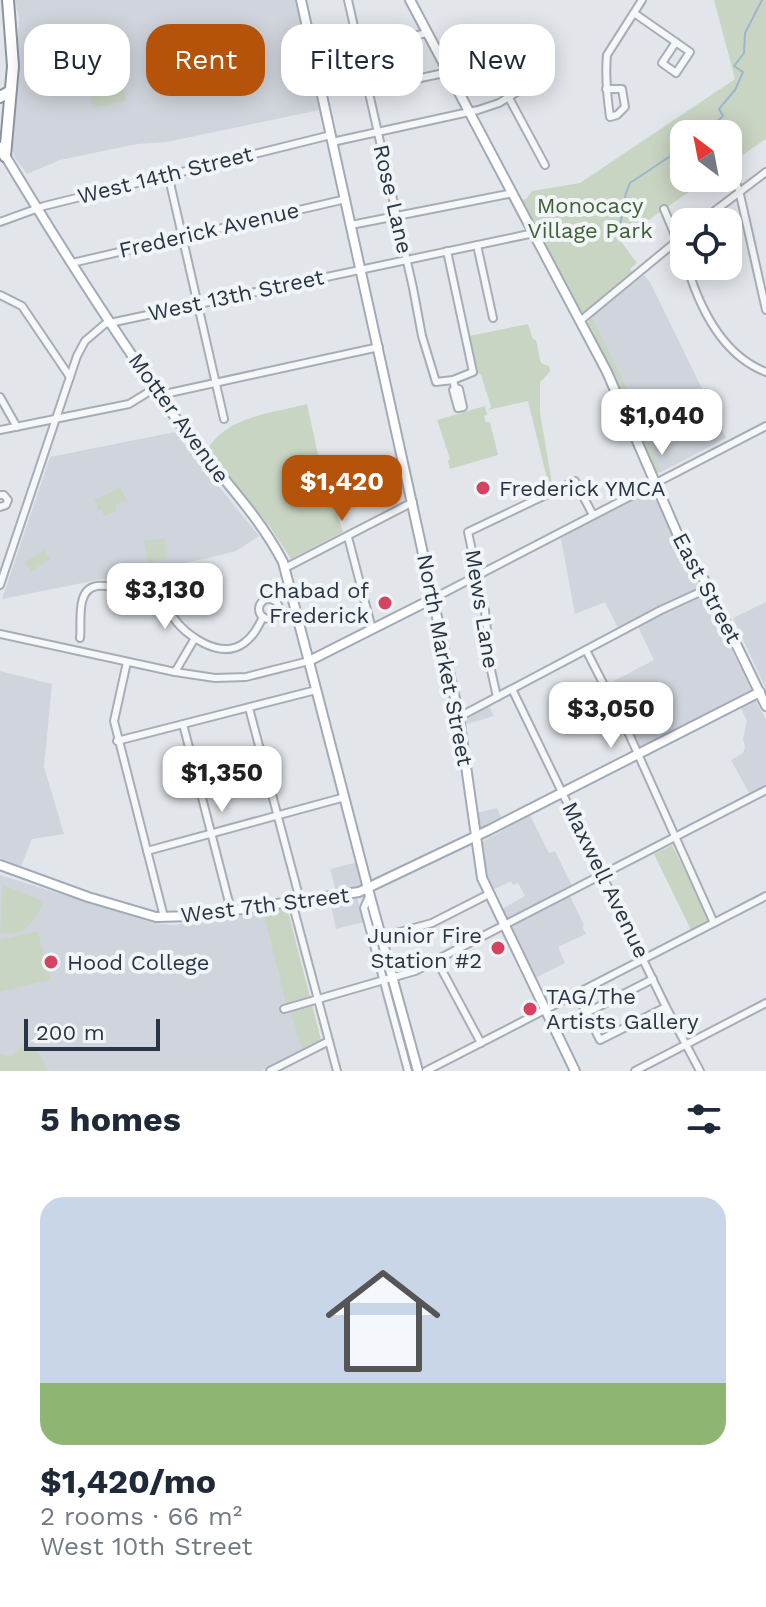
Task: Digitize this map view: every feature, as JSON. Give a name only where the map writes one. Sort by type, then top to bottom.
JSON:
[{"type":"highway","points":[[3,151],[3,95],[8,48],[5,0]]},
{"type":"highway","points":[[0,118],[4,110],[13,51],[5,0]]},
{"type":"main road","name":"North Market Street","points":[[301,0],[306,24]]},
{"type":"main road","name":"East Street","points":[[410,0],[439,54]]},
{"type":"main road","name":"North Market Street","points":[[323,96],[459,717],[482,878],[575,1071]]},
{"type":"main road","name":"East Street","points":[[462,96],[620,399],[680,540],[709,588],[766,706]]},
{"type":"main road","name":"Motter Avenue","points":[[3,151],[72,263],[157,391],[273,544],[285,568],[382,937],[389,981],[418,1071]]},
{"type":"main road","points":[[309,661],[434,598]]},
{"type":"main road","name":"West 7th Street","points":[[0,865],[144,915],[164,917],[194,916],[369,892],[760,692]]},
{"type":"street","name":"Rose Lane","points":[[348,0],[353,24]]},
{"type":"street","points":[[606,89],[622,89],[625,107],[610,117],[606,91],[606,89],[609,49],[642,0]]},
{"type":"street","points":[[634,13],[676,42],[690,52],[676,73],[662,63],[676,42]]},
{"type":"street","points":[[423,34],[427,33]]},
{"type":"street","name":"Rose Lane","points":[[369,96],[422,336],[436,382],[453,380]]},
{"type":"street","points":[[512,96],[509,98],[545,165]]},
{"type":"street","name":"West 14th Street","points":[[0,222],[38,208],[168,174],[470,112],[509,98]]},
{"type":"street","points":[[742,188],[766,172]]},
{"type":"street","points":[[168,174],[224,419]]},
{"type":"street","points":[[717,208],[737,192]]},
{"type":"street","points":[[739,192],[766,310]]},
{"type":"street","points":[[351,225],[513,193]]},
{"type":"street","name":"Frederick Avenue","points":[[72,263],[346,199]]},
{"type":"street","points":[[664,209],[670,219]]},
{"type":"street","name":"West 13th Street","points":[[111,321],[534,233]]},
{"type":"street","points":[[477,245],[493,318]]},
{"type":"street","points":[[580,321],[670,246]]},
{"type":"street","points":[[447,251],[473,372],[453,380],[455,388]]},
{"type":"street","points":[[691,280],[704,311],[730,347],[743,361],[766,372]]},
{"type":"street","points":[[692,284],[701,281]]},
{"type":"street","points":[[0,295],[22,306],[70,377]]},
{"type":"street","points":[[1,582],[85,341],[111,321]]},
{"type":"street","points":[[0,430],[129,404],[157,391],[379,347]]},
{"type":"street","points":[[0,397],[17,427]]},
{"type":"street","points":[[434,598],[766,426]]},
{"type":"street","name":"Mews Lane","points":[[497,697],[478,575],[468,532],[575,481],[593,515]]},
{"type":"street","points":[[0,495],[8,500],[6,505],[0,507]]},
{"type":"street","points":[[285,568],[413,502]]},
{"type":"street","points":[[348,537],[372,629]]},
{"type":"street","points":[[78,650],[81,606],[83,596],[89,589],[95,586],[128,586],[154,575],[163,578],[169,586],[173,616],[195,638],[215,648],[238,647],[256,631],[263,617]]},
{"type":"street","points":[[459,717],[709,588]]},
{"type":"street","points":[[0,634],[179,673],[230,679],[309,661]]},
{"type":"street","points":[[179,673],[181,660],[195,638]]},
{"type":"street","points":[[586,650],[638,755],[714,923]]},
{"type":"street","points":[[127,662],[114,721],[164,917]]},
{"type":"street","name":"Maxwell Avenue","points":[[512,689],[700,1071]]},
{"type":"street","points":[[117,741],[316,690]]},
{"type":"street","points":[[249,708],[337,1071]]},
{"type":"street","points":[[183,724],[231,910]]},
{"type":"street","points":[[284,1009],[389,981],[437,961],[766,790]]},
{"type":"street","points":[[147,851],[345,797]]},
{"type":"street","points":[[369,892],[364,905],[389,981],[408,1071]]},
{"type":"street","points":[[382,937],[432,923],[489,894]]},
{"type":"street","points":[[426,1071],[766,896]]},
{"type":"street","points":[[437,961],[481,1043]]},
{"type":"street","points":[[586,1013],[653,979]]},
{"type":"street","points":[[576,993],[600,1040],[666,1007]]},
{"type":"street","points":[[635,1071],[766,1003]]},
{"type":"street","points":[[270,1071],[329,1041]]},
{"type":"shaded area","points":[[15,0],[295,0],[300,24],[281,24],[281,96],[316,96],[319,110],[167,142],[137,144],[60,160],[27,174],[15,158],[10,144],[19,19]]},
{"type":"shaded area","points":[[644,275],[726,438],[661,472],[628,390],[590,318]]},
{"type":"shaded area","points":[[175,432],[259,536],[236,551],[213,557],[2,599],[50,457]]},
{"type":"shaded area","points":[[652,487],[678,546],[701,586],[619,630],[605,602],[575,614],[560,534]]},
{"type":"shaded area","points":[[704,594],[753,693],[638,750],[606,685],[654,660],[638,627]]},
{"type":"shaded area","points":[[766,602],[766,689],[733,618]]},
{"type":"shaded area","points":[[0,671],[52,684],[44,767],[64,834],[32,839],[21,866],[0,858]]},
{"type":"shaded area","points":[[755,699],[766,720],[766,786],[750,795],[731,760],[743,753],[745,747],[743,739],[747,721],[740,706]]},
{"type":"shaded area","points":[[489,705],[494,716],[463,725],[463,719]]},
{"type":"shaded area","points":[[497,808],[503,821],[478,831],[476,813]]},
{"type":"shaded area","points":[[530,815],[549,853],[555,851],[572,886],[505,920],[500,910],[525,896],[518,883],[513,885],[511,881],[491,891],[486,880],[480,843]]},
{"type":"shaded area","points":[[358,862],[362,886],[336,891],[330,869]]},
{"type":"shaded area","points":[[0,875],[154,923],[174,925],[287,908],[321,1040],[261,1071],[0,1071]]},
{"type":"shaded area","points":[[570,896],[586,934],[558,947],[565,963],[535,978],[510,927]]},
{"type":"shaded area","points":[[357,897],[364,922],[336,929],[330,900]]},
{"type":"green space","name":"Monocacy Village Park","points":[[714,0],[766,0],[766,139],[742,155],[742,120],[674,120],[735,79]]},
{"type":"green space","points":[[90,96],[125,96],[126,101],[93,108]]},
{"type":"green space","name":"Monocacy Village Park","points":[[670,123],[670,192],[689,192],[620,240],[637,263],[630,269],[636,276],[589,314],[578,311],[517,201],[526,199],[532,191],[580,183]]},
{"type":"green space","points":[[590,318],[628,390],[661,472],[656,473],[588,323]]},
{"type":"green space","points":[[528,324],[536,340],[541,363],[549,366],[550,372],[540,382],[540,413],[553,489],[550,491],[528,401],[488,410],[491,407],[481,375],[477,372],[469,336]]},
{"type":"green space","points":[[307,404],[324,482],[328,483],[343,532],[291,559],[270,527],[207,450],[215,439],[238,423]]},
{"type":"green space","points":[[485,406],[487,415],[484,416],[486,422],[490,422],[498,455],[450,469],[450,459],[437,420]]},
{"type":"green space","points":[[121,488],[126,500],[115,505],[117,511],[104,516],[94,499]]},
{"type":"green space","points":[[164,538],[168,558],[148,562],[144,541]]},
{"type":"green space","points":[[44,550],[50,559],[31,572],[25,562]]},
{"type":"green space","points":[[672,845],[710,921],[691,930],[654,854]]},
{"type":"green space","points":[[2,884],[44,902],[37,916],[15,933],[0,933]]},
{"type":"green space","points":[[287,908],[310,998],[286,1004],[263,912]]},
{"type":"green space","points":[[38,931],[50,980],[0,992],[0,940]]},
{"type":"green space","points":[[312,1005],[321,1040],[302,1049],[291,1013]]},
{"type":"green space","points":[[32,1044],[47,1071],[0,1071],[0,1053],[11,1056],[19,1048]]},
{"type":"waterway","points":[[719,120],[723,116],[719,109],[735,90],[743,72],[734,66],[744,53],[745,33],[762,0]]},
{"type":"waterway","points":[[618,236],[630,183],[670,156]]},
{"type":"place","name":"Frederick YMCA","points":[[483,488]]},
{"type":"place","name":"Chabad of Frederick","points":[[385,603]]},
{"type":"place","name":"Junior Fire Station #2","points":[[498,948]]},
{"type":"place","name":"Hood College","points":[[51,962]]},
{"type":"place","name":"TAG/The Artists Gallery","points":[[530,1009]]}]
